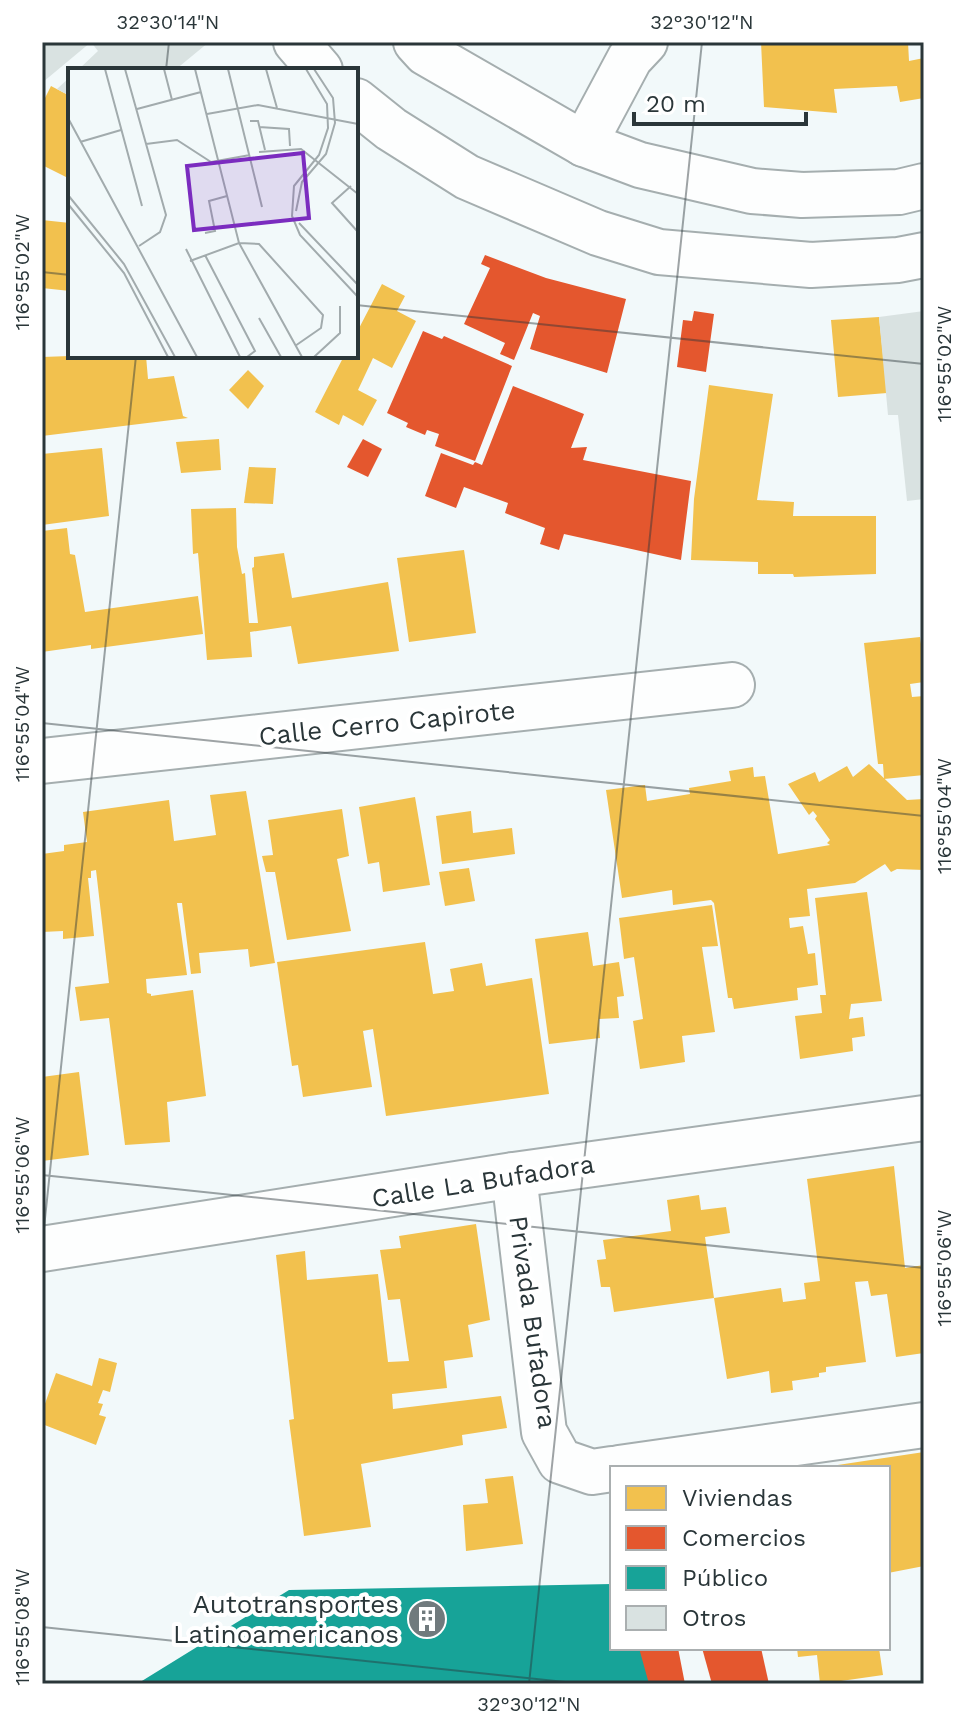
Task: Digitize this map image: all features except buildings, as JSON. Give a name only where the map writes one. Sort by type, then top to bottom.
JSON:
[{"type":"street","points":[[296,42],[318,68]]},
{"type":"street","points":[[416,42],[426,53],[584,144],[640,165],[752,191],[802,195],[899,192],[924,186]]},
{"type":"street","points":[[584,144],[630,58],[645,42]]},
{"type":"street","points":[[358,103],[391,129],[467,177],[598,233],[659,252],[811,265],[898,260],[924,255]]},
{"type":"street","name":"Calle Cerro Capirote","points":[[42,761],[732,685]]},
{"type":"street","name":"Calle La Bufadora","points":[[42,1249],[514,1175],[924,1118]]},
{"type":"street","name":"Privada Bufadora","points":[[514,1175],[544,1432],[560,1461],[592,1472],[610,1469]]},
{"type":"street","points":[[633,1466],[924,1425]]},
{"type":"place","name":"Autotransportes Latinoamericanos","points":[[427,1619]]}]
